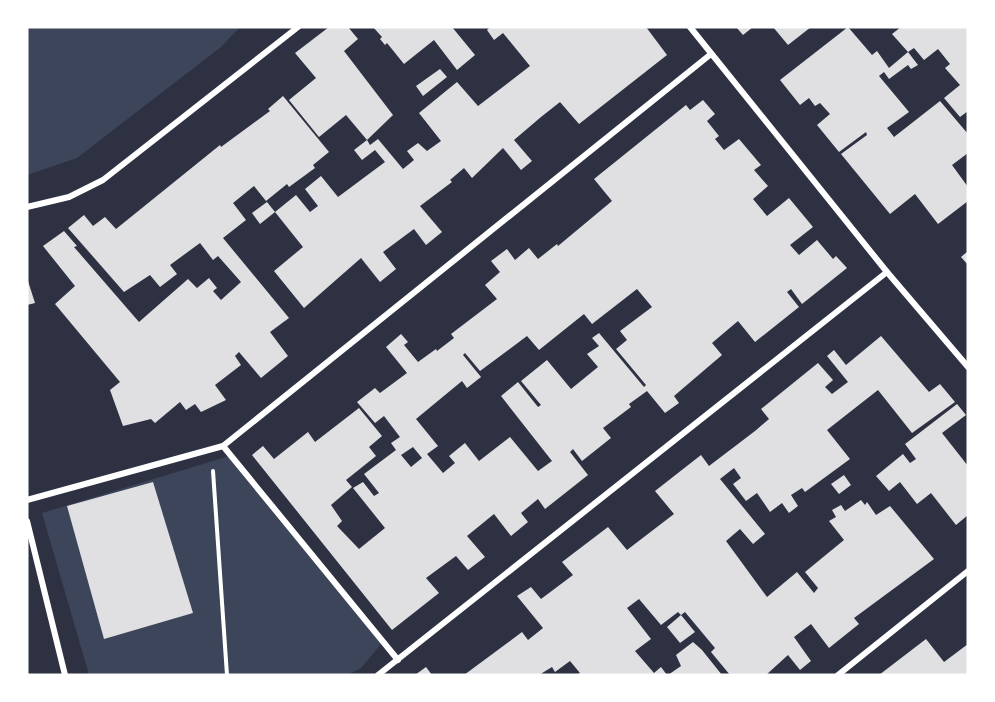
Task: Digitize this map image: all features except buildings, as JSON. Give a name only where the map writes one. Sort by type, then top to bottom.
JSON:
[{"type":"street","points":[[27,207],[69,196],[103,180],[298,27]]},
{"type":"street","points":[[690,27],[887,272],[968,367]]},
{"type":"street","points":[[27,500],[223,446],[711,54]]},
{"type":"street","points":[[378,675],[887,272]]},
{"type":"street","points":[[223,446],[398,660]]},
{"type":"street","points":[[27,521],[65,675]]},
{"type":"street","points":[[838,675],[968,571]]},
{"type":"path","points":[[212,449],[216,541],[227,675]]},
{"type":"shaded area","points":[[27,27],[240,27],[221,47],[77,158],[27,175]]},
{"type":"shaded area","points":[[229,456],[382,643],[360,669],[346,675],[89,675],[42,513]]}]
